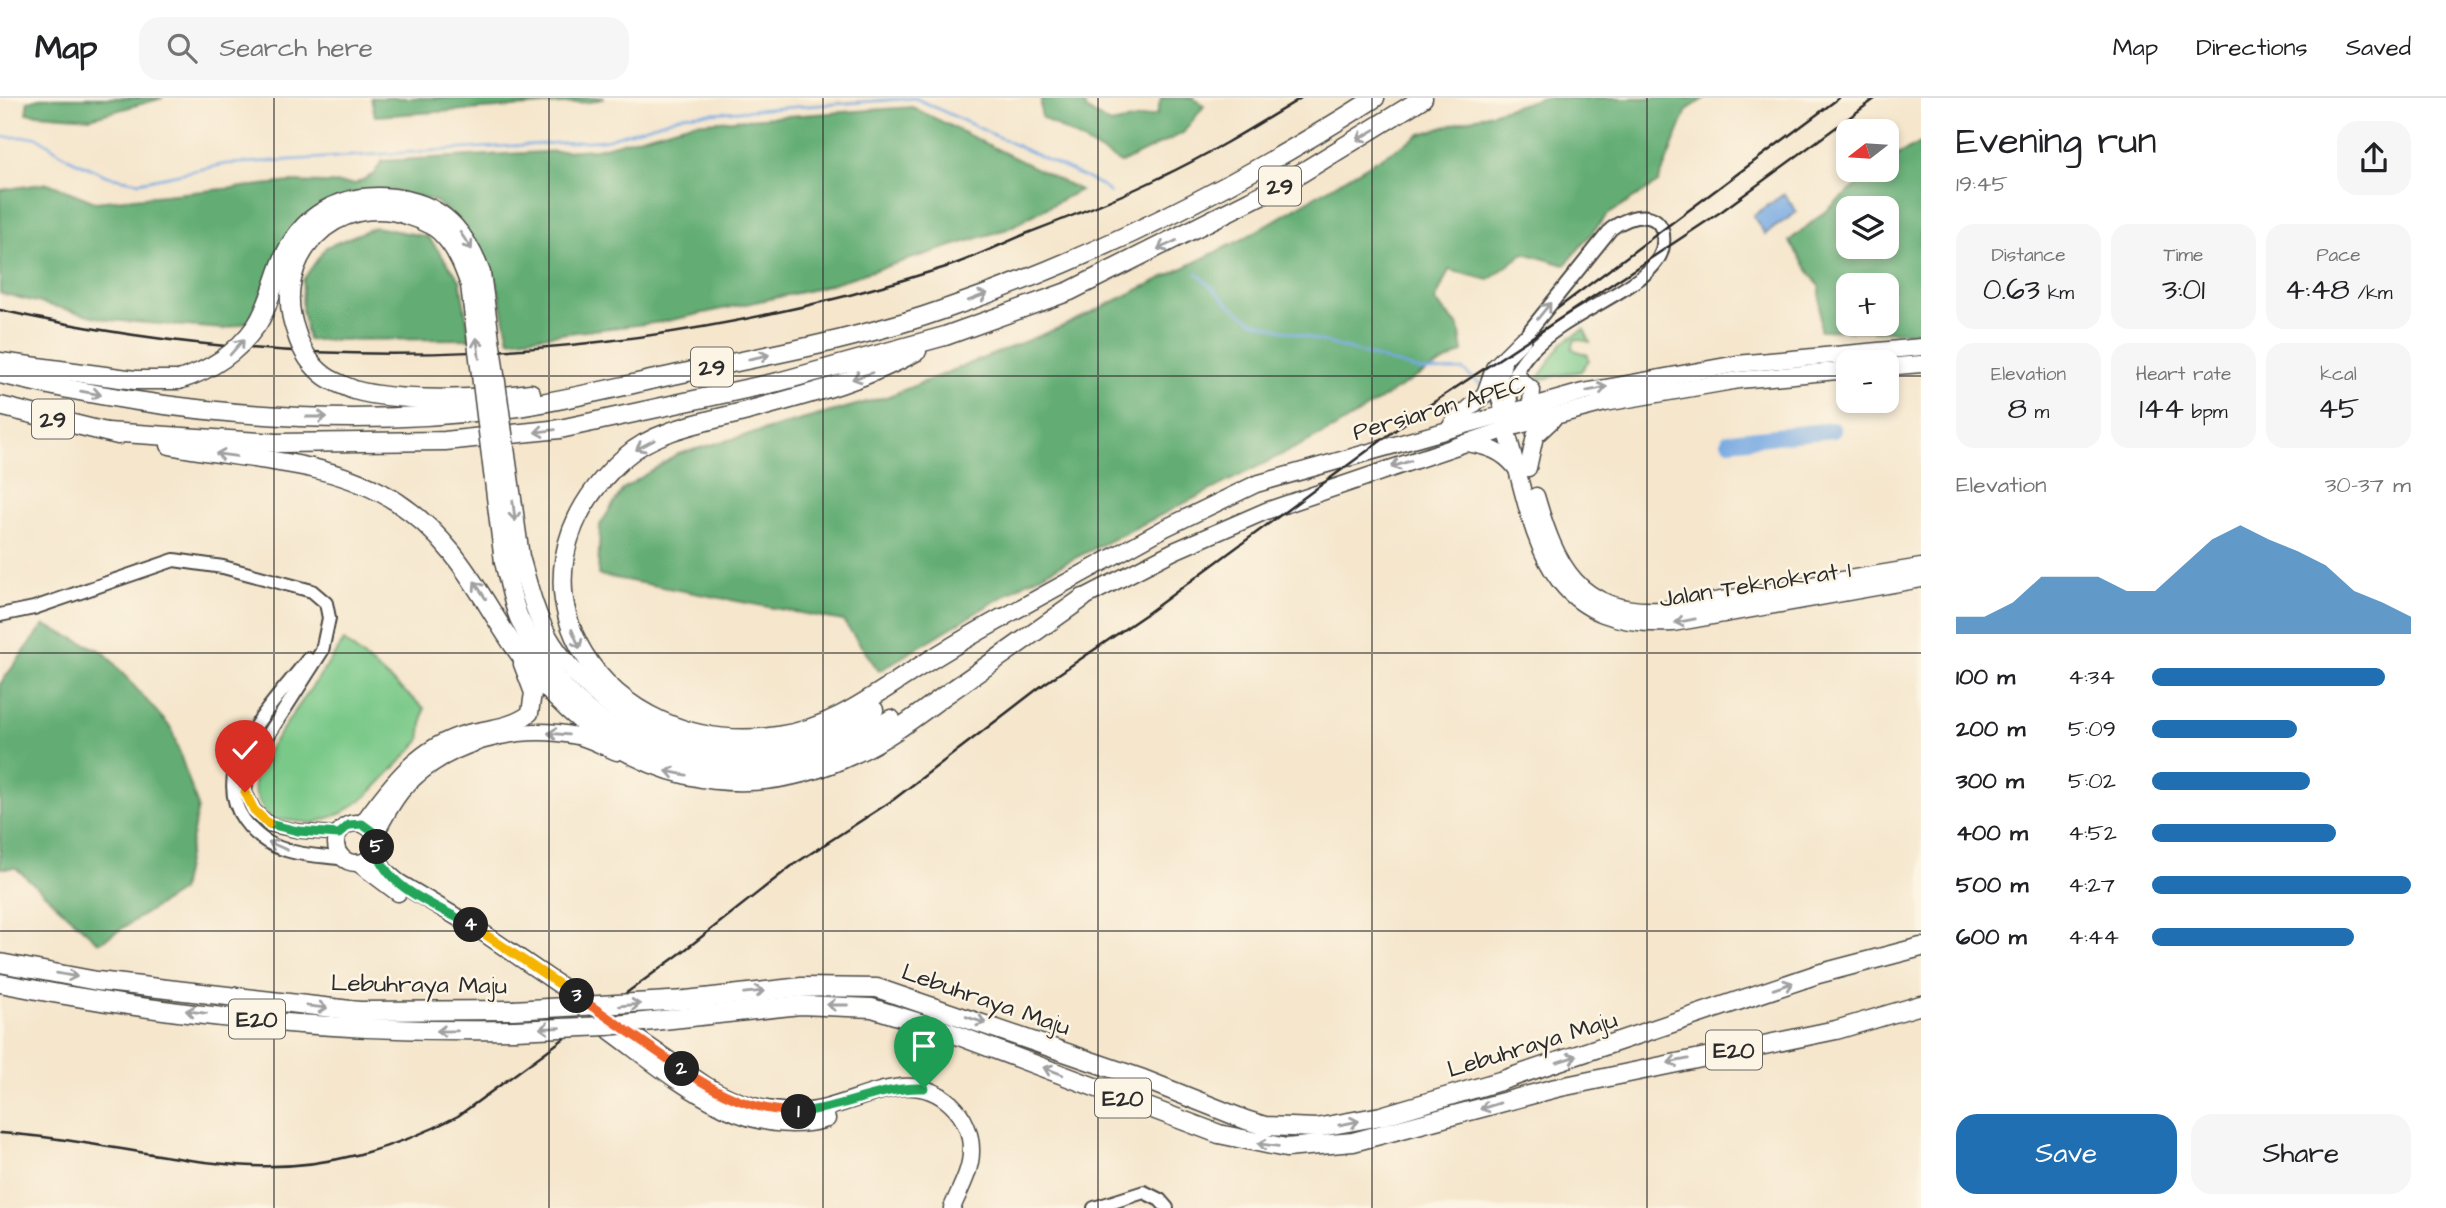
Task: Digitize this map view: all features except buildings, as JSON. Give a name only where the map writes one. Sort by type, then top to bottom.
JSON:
[{"type":"highway","name":"29","points":[[0,374],[147,403],[300,417],[442,415],[513,407],[772,355],[946,309],[1060,265],[1177,212],[1272,162],[1376,98]]},
{"type":"highway","name":"29","points":[[0,406],[107,432],[277,443],[357,444],[445,441],[560,429],[778,382],[945,336],[1070,290],[1177,240],[1285,183],[1423,98]]},
{"type":"highway","points":[[0,362],[135,380],[178,380],[203,372],[229,356],[257,324],[290,245],[327,209],[337,202],[361,197],[389,196],[439,211],[458,229],[473,251],[481,273],[519,618],[554,675],[596,719],[631,740],[670,757],[710,766],[743,768],[786,763],[848,743],[1083,598]]},
{"type":"highway","points":[[676,374],[512,396],[371,395],[325,376],[302,351],[290,317],[288,297],[295,265],[324,227],[340,217],[375,208],[393,209],[426,221],[445,236],[460,258],[470,285],[512,559],[537,612],[568,667],[606,703],[644,728],[672,741],[711,750],[781,749],[821,739],[890,700],[980,637],[1002,618]]},
{"type":"highway","points":[[945,336],[886,368],[690,426],[627,454],[599,481],[576,516],[565,556],[563,587],[572,633],[587,660],[614,692],[649,718],[675,729],[724,737],[779,736],[818,726],[858,708],[946,650],[1002,618]]},
{"type":"highway","points":[[107,432],[197,451],[310,467],[353,478],[397,502],[439,536],[469,572],[542,684],[587,729],[645,764],[666,772],[709,780],[745,782],[791,777],[813,771],[877,742],[1083,598]]},
{"type":"highway","name":"Lebuhraya Maju","points":[[0,984],[97,1001],[297,1024],[387,1031],[606,1026],[802,987],[877,988],[1143,1079],[1246,1120],[1265,1126],[1316,1128],[1381,1116],[1500,1081],[1818,974],[1921,947]]},
{"type":"highway","name":"Lebuhraya Maju","points":[[0,963],[109,982],[359,1011],[800,1006],[872,1008],[946,1031],[1212,1131],[1244,1141],[1286,1148],[1353,1142],[1556,1088],[1836,1030],[1921,1005]]},
{"type":"main road","points":[[1448,429],[1485,394],[1494,368],[1523,339]]},
{"type":"main road","name":"Persiaran APEC","points":[[1002,618],[1165,528],[1256,484],[1531,405],[1600,388],[1737,364],[1921,347]]},
{"type":"main road","points":[[1899,366],[1921,363]]},
{"type":"main road","name":"Persiaran APEC","points":[[1083,598],[1174,551],[1266,511],[1511,428],[1605,403],[1739,380],[1836,371]]},
{"type":"main road","points":[[1517,373],[1521,381],[1532,390],[1531,405]]},
{"type":"main road","points":[[1465,442],[1503,454],[1524,470],[1535,436],[1554,418]]},
{"type":"main road","name":"Jalan Teknokrat 1","points":[[1511,428],[1558,560],[1574,581],[1604,603],[1621,608],[1660,610],[1921,567]]},
{"type":"main road","name":"Jalan Teknokrat 1","points":[[1524,470],[1547,565],[1574,595],[1620,620],[1641,624],[1673,623],[1921,579]]},
{"type":"main road","points":[[504,627],[530,682],[533,693],[530,713],[515,722],[467,733],[430,749],[394,781],[362,824],[349,825],[339,834],[337,848],[393,890],[477,940],[700,1096],[727,1110],[772,1123],[797,1124],[821,1121],[902,1098],[935,1103],[951,1117],[961,1150],[941,1208]]},
{"type":"main road","points":[[351,861],[370,858],[375,840],[404,789],[438,759],[470,745],[518,735],[561,734],[580,737],[645,764]]},
{"type":"main road","points":[[362,824],[375,840],[378,858],[384,870],[398,882],[482,932],[731,1100],[750,1107],[799,1112],[819,1111],[901,1087],[924,1088],[941,1094],[960,1112],[971,1150],[969,1166],[953,1208]]},
{"type":"street","points":[[1506,412],[1510,389],[1524,359],[1550,335],[1631,282],[1656,262],[1664,243],[1660,228],[1646,216],[1625,218],[1611,229],[1501,369],[1497,394],[1511,428]]},
{"type":"street","points":[[0,615],[34,608],[174,560],[187,560],[292,583],[312,591],[326,603],[329,618],[322,651],[249,765],[245,792],[254,810],[270,824],[298,831],[339,834]]},
{"type":"street","points":[[324,641],[243,745],[231,783],[236,809],[255,835],[286,850],[351,861]]},
{"type":"street","points":[[1094,1208],[1144,1192],[1160,1200],[1167,1208]]},
{"type":"green space","points":[[40,98],[163,98],[90,118],[26,113],[28,101]]},
{"type":"green space","points":[[371,98],[605,98],[590,102],[375,116]]},
{"type":"green space","points":[[1041,98],[1083,98],[1086,109],[1110,124],[1157,115],[1161,98],[1193,98],[1204,106],[1183,133],[1121,163],[1041,117]]},
{"type":"green space","points":[[1541,98],[1705,98],[1687,110],[1658,183],[1606,216],[1565,265],[1524,253],[1489,280],[1449,270],[1435,301],[1459,327],[1463,352],[1420,375],[1335,428],[1027,582],[879,671],[843,621],[598,575],[600,525],[623,489],[678,454],[889,396],[1061,327],[1241,240],[1421,134]]},
{"type":"green space","points":[[912,107],[1080,190],[1007,229],[811,290],[662,322],[509,340],[497,282],[470,236],[437,202],[390,190],[346,194],[252,321],[224,329],[109,320],[0,293],[0,190],[48,183],[95,202],[291,182],[355,184],[374,174],[382,161],[597,149],[692,123]]},
{"type":"green space","points":[[1921,143],[1921,332],[1899,332],[1899,273],[1836,273],[1836,330],[1820,330],[1820,288],[1789,241],[1836,203],[1836,259],[1899,259],[1899,196],[1844,196],[1861,182],[1899,182],[1899,154]]},
{"type":"green space","points":[[375,227],[428,237],[460,280],[470,339],[308,340],[302,310],[303,280],[326,247]]},
{"type":"green space","points":[[1584,329],[1590,342],[1575,339],[1572,349],[1588,355],[1589,360],[1581,371],[1537,380],[1562,343]]},
{"type":"green space","points":[[44,625],[104,652],[171,728],[198,807],[181,891],[99,943],[16,868],[0,868],[0,684]]},
{"type":"green space","points":[[344,641],[424,708],[420,741],[367,796],[342,813],[314,823],[272,819],[257,797],[254,770]]},
{"type":"water","points":[[1784,194],[1797,212],[1765,234],[1753,216]]},
{"type":"waterway","points":[[0,137],[37,137],[68,158],[107,176],[139,182],[226,164],[605,140],[684,115],[915,98],[1101,185],[1110,193]]},
{"type":"waterway","points":[[1197,273],[1231,306],[1253,321],[1422,371],[1463,370],[1481,385]]},
{"type":"waterway","points":[[1729,441],[1833,430]]},
{"type":"railway","points":[[0,310],[118,333],[237,347],[356,353],[476,352],[595,342],[713,325],[830,300],[967,259],[1143,186],[1213,150],[1301,98]]},
{"type":"railway","points":[[1558,308],[1839,98]]},
{"type":"railway","points":[[0,1133],[221,1164],[280,1166],[332,1160],[384,1147],[458,1116],[681,953],[793,865],[893,800],[1044,684],[1145,615],[1428,406],[1722,211],[1876,98]]},
{"type":"route","points":[[245,792],[254,810],[270,824],[298,831],[339,834],[343,828],[355,823],[368,827],[376,838],[378,858],[384,870],[398,882],[482,932],[731,1100],[750,1107],[776,1111],[819,1111],[901,1087],[924,1088]]}]
